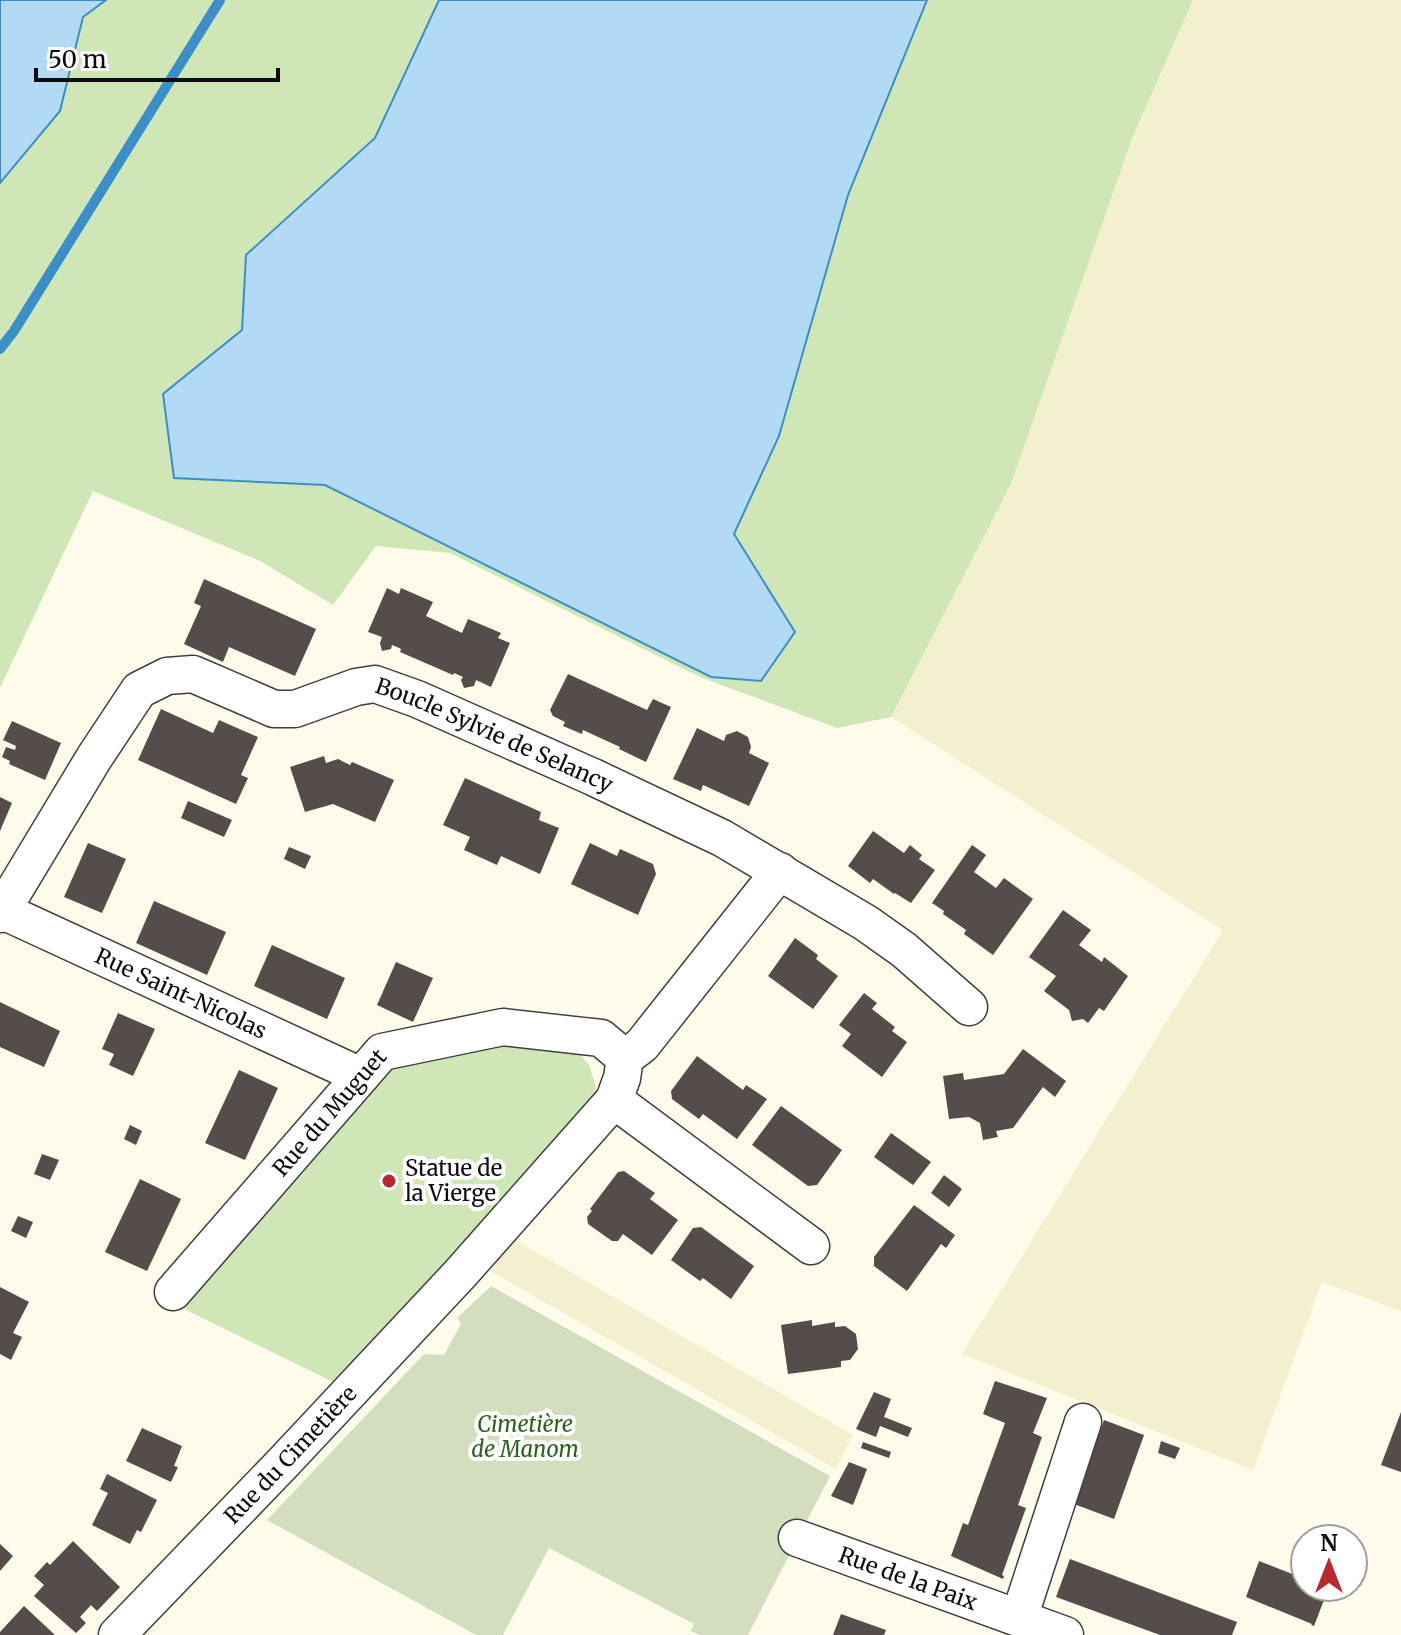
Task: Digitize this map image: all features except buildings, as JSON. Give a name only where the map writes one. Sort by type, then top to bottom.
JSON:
[{"type":"street","name":"Boucle Sylvie de Selancy","points":[[1,913],[94,758],[139,690],[167,676],[193,674],[274,709],[295,709],[356,687],[375,684],[417,699],[593,777],[722,838],[866,923],[904,950],[969,1007]]},
{"type":"street","points":[[780,871],[642,1045],[625,1058],[614,1100],[811,1246]]},
{"type":"street","name":"Rue Saint-Nicolas","points":[[1,913],[361,1076]]},
{"type":"street","name":"Rue du Muguet","points":[[173,1292],[382,1052],[503,1027],[601,1038],[625,1058]]},
{"type":"street","name":"Rue du Cimetière","points":[[117,1635],[460,1274],[614,1100]]},
{"type":"street","points":[[1019,1618],[1083,1422]]},
{"type":"street","name":"Rue de la Paix","points":[[797,1538],[1065,1635]]},
{"type":"shaded area","points":[[1193,0],[1401,0],[1401,1311],[1322,1282],[1253,1470],[962,1354],[1223,930],[891,717],[1011,484],[1133,136]]},
{"type":"shaded area","points":[[515,1240],[853,1435],[836,1469],[490,1271]]},
{"type":"green space","points":[[0,0],[1193,0],[1133,136],[1011,484],[891,717],[837,728],[700,677],[450,553],[376,546],[333,605],[260,561],[93,491],[0,688]]},
{"type":"green space","points":[[504,1039],[575,1048],[589,1065],[597,1090],[507,1202],[341,1386],[180,1307],[388,1062]]},
{"type":"green space","name":"Cimetière de Manom","points":[[491,1286],[830,1476],[748,1635],[700,1635],[691,1631],[694,1624],[549,1548],[503,1635],[476,1635],[267,1520],[424,1354],[444,1355],[461,1324],[457,1318]]},
{"type":"water","points":[[0,0],[106,0],[83,17],[60,111],[0,183]]},
{"type":"water","points":[[439,0],[927,0],[848,195],[779,436],[734,534],[795,632],[761,681],[711,677],[325,485],[174,478],[163,394],[242,330],[246,255],[375,138]]},
{"type":"waterway","points":[[0,349],[220,0]]},
{"type":"place","name":"Statue de la Vierge","points":[[389,1181]]}]
